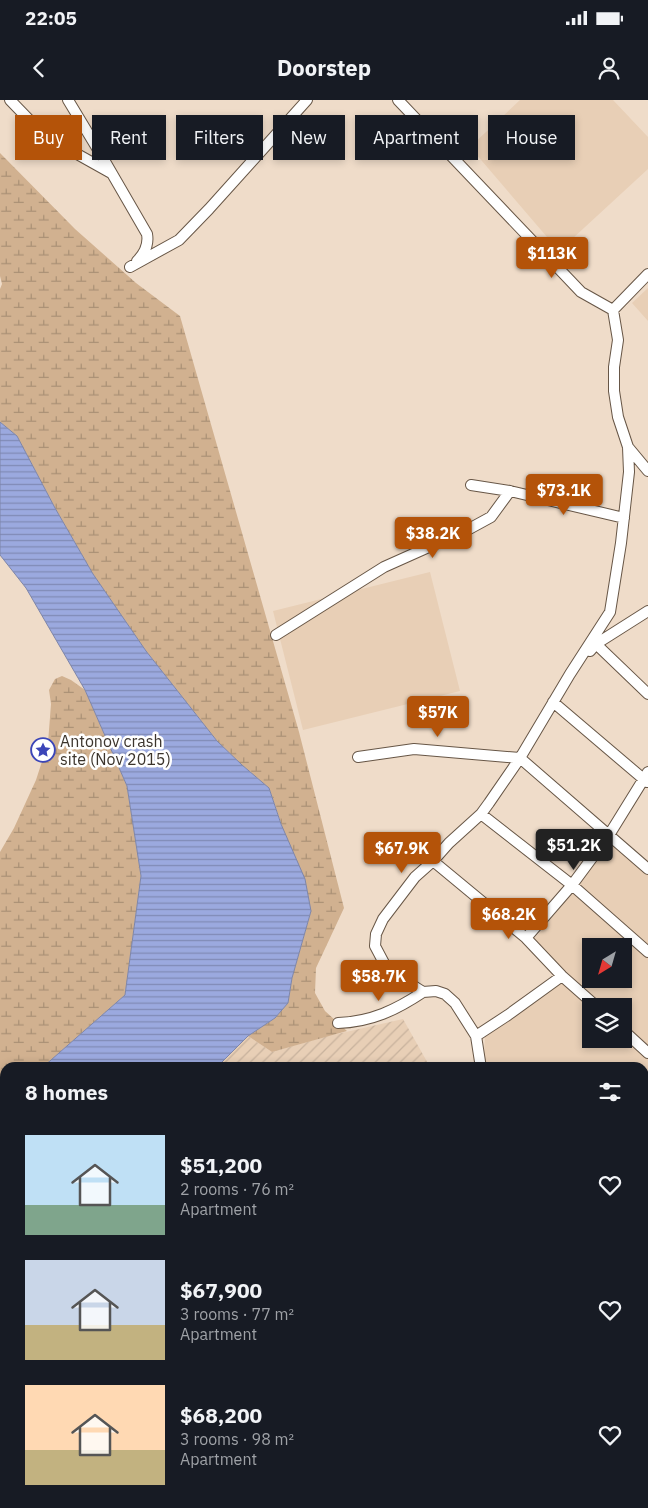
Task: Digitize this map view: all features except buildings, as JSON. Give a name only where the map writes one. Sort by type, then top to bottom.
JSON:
[{"type":"street","points":[[10,100],[38,129],[52,140],[112,173]]},
{"type":"street","points":[[68,100],[77,115]]},
{"type":"street","points":[[78,100],[80,115]]},
{"type":"street","points":[[82,122],[147,234],[148,242],[142,254],[130,267],[179,240],[210,209],[307,100]]},
{"type":"street","points":[[398,100],[581,292],[613,310]]},
{"type":"street","points":[[613,310],[648,274]]},
{"type":"street","points":[[423,992],[401,978],[384,963],[375,946],[376,934],[383,919],[415,877],[481,814],[520,758],[570,674],[610,612],[630,472],[628,446],[618,417],[614,391],[614,367],[618,340],[613,310]]},
{"type":"street","points":[[628,446],[648,471]]},
{"type":"street","points":[[471,485],[510,491],[624,518]]},
{"type":"street","points":[[276,635],[384,567],[491,518],[510,491]]},
{"type":"street","points":[[570,674],[596,644],[648,611]]},
{"type":"street","points":[[596,644],[648,694]]},
{"type":"street","points":[[526,938],[572,885],[609,835],[646,777],[553,702]]},
{"type":"street","points":[[358,757],[414,749],[520,758],[648,869]]},
{"type":"street","points":[[481,814],[572,885],[648,952]]},
{"type":"street","points":[[433,861],[526,938],[562,976],[587,998]]},
{"type":"street","points":[[476,1036],[562,976]]},
{"type":"street","points":[[338,1023],[357,1022],[402,1006],[423,992],[436,991],[446,994],[455,1003],[476,1036],[480,1062]]},
{"type":"street","points":[[632,1038],[648,1053]]},
{"type":"shaded area","points":[[520,100],[613,100],[648,137],[648,169],[559,251],[478,156],[478,139],[488,130],[488,160],[575,160],[575,115],[504,115]]},
{"type":"shaded area","points":[[648,288],[648,321],[632,303]]},
{"type":"shaded area","points":[[430,572],[460,691],[303,730],[273,611]]},
{"type":"shaded area","points":[[610,841],[648,873],[648,1062],[484,1062],[485,1037],[565,977],[530,944],[577,887]]},
{"type":"shaded area","points":[[403,1019],[427,1062],[223,1062],[248,1036],[272,1052],[324,1037]]},
{"type":"green space","points":[[0,153],[75,229],[136,283],[180,316],[299,732],[344,908],[316,968],[315,993],[325,1011],[347,1031],[272,1052],[248,1036],[275,1018],[288,1003],[292,978],[311,911],[269,788],[217,741],[146,651],[93,574],[17,436],[0,422],[0,289],[2,284],[0,276]]},
{"type":"green space","points":[[62,676],[85,690],[127,786],[141,876],[125,995],[49,1062],[0,1062],[0,852],[14,828],[36,780],[48,743],[51,704],[49,690],[55,679]]},
{"type":"water","points":[[0,422],[17,436],[93,574],[146,651],[217,741],[269,788],[281,824],[305,879],[311,911],[292,978],[288,1003],[275,1018],[248,1036],[222,1062],[49,1062],[125,995],[141,876],[127,786],[85,690],[26,588],[0,555]]},
{"type":"place","name":"Antonov crash site (Nov 2015)","points":[[43,750]]}]
